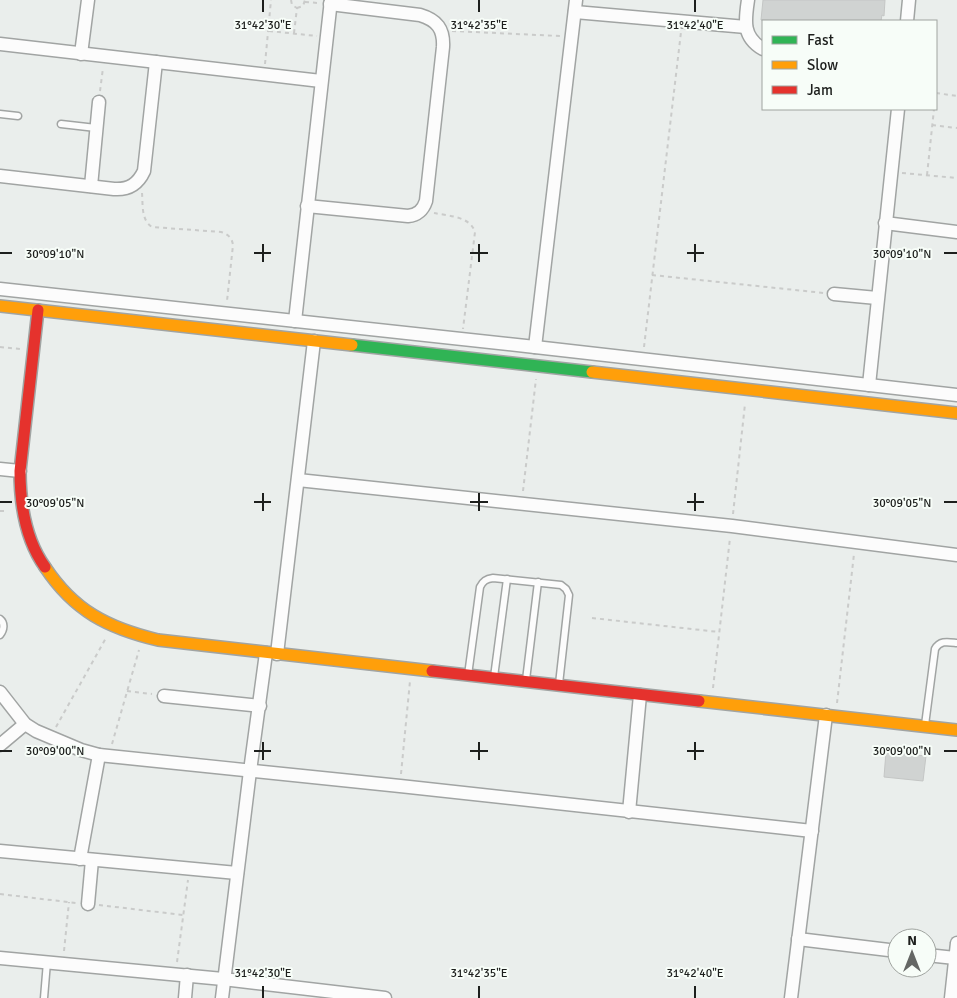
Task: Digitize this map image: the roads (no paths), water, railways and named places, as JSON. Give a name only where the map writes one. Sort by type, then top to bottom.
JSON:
[{"type":"street","points":[[81,54],[88,0]]},
{"type":"street","points":[[748,0],[746,27],[751,39],[762,47]]},
{"type":"street","points":[[907,20],[909,0]]},
{"type":"street","points":[[295,321],[307,206],[321,81],[331,2],[420,15],[429,18],[441,30],[443,39],[426,201],[422,210],[408,216],[307,206]]},
{"type":"street","points":[[534,347],[575,6],[682,22],[746,27]]},
{"type":"street","points":[[0,44],[321,81]]},
{"type":"street","points":[[0,176],[122,190],[136,184],[144,171],[156,62]]},
{"type":"street","points":[[91,186],[99,102]]},
{"type":"street","points":[[869,385],[898,110]]},
{"type":"street","points":[[885,223],[957,232]]},
{"type":"street","points":[[0,289],[602,354],[957,395]]},
{"type":"street","points":[[834,294],[877,298]]},
{"type":"street","points":[[106,318],[108,301]]},
{"type":"street","points":[[0,306],[957,413]]},
{"type":"street","points":[[38,310],[20,472],[22,512],[36,553],[47,572],[76,604],[112,627],[143,638],[158,640],[957,730]]},
{"type":"street","points":[[246,334],[248,316]]},
{"type":"street","points":[[375,348],[377,330]]},
{"type":"street","points":[[222,998],[250,771],[260,706],[272,653],[298,480],[314,341]]},
{"type":"street","points":[[480,359],[482,341]]},
{"type":"street","points":[[600,372],[602,354]]},
{"type":"street","points":[[816,396],[818,380]]},
{"type":"street","points":[[914,408],[916,391]]},
{"type":"street","points":[[0,469],[20,472]]},
{"type":"street","points":[[298,480],[732,526],[957,554]]},
{"type":"street","points":[[0,692],[25,724],[36,731],[81,750],[104,755],[812,831]]},
{"type":"street","points":[[629,812],[640,695]]},
{"type":"street","points":[[164,696],[260,706]]},
{"type":"street","points":[[791,998],[812,831],[830,716]]},
{"type":"street","points":[[0,745],[25,724]]},
{"type":"street","points":[[88,904],[86,859],[104,755]]},
{"type":"street","points":[[0,851],[237,873]]},
{"type":"street","points":[[798,940],[887,950]]},
{"type":"street","points":[[951,998],[957,943]]},
{"type":"street","points":[[937,956],[955,958]]},
{"type":"street","points":[[0,958],[224,979],[385,998]]},
{"type":"street","points":[[181,975],[185,998]]},
{"type":"lane","points":[[0,114],[18,116]]},
{"type":"lane","points":[[61,124],[96,128]]},
{"type":"lane","points":[[468,675],[482,582],[493,578],[538,582],[561,585],[569,595],[559,686]]},
{"type":"lane","points":[[494,678],[507,579]]},
{"type":"lane","points":[[526,682],[538,582]]},
{"type":"lane","points":[[0,618],[4,626],[0,635]]},
{"type":"lane","points":[[925,726],[935,649],[940,643],[957,643]]},
{"type":"lane","points":[[44,998],[47,962]]}]
